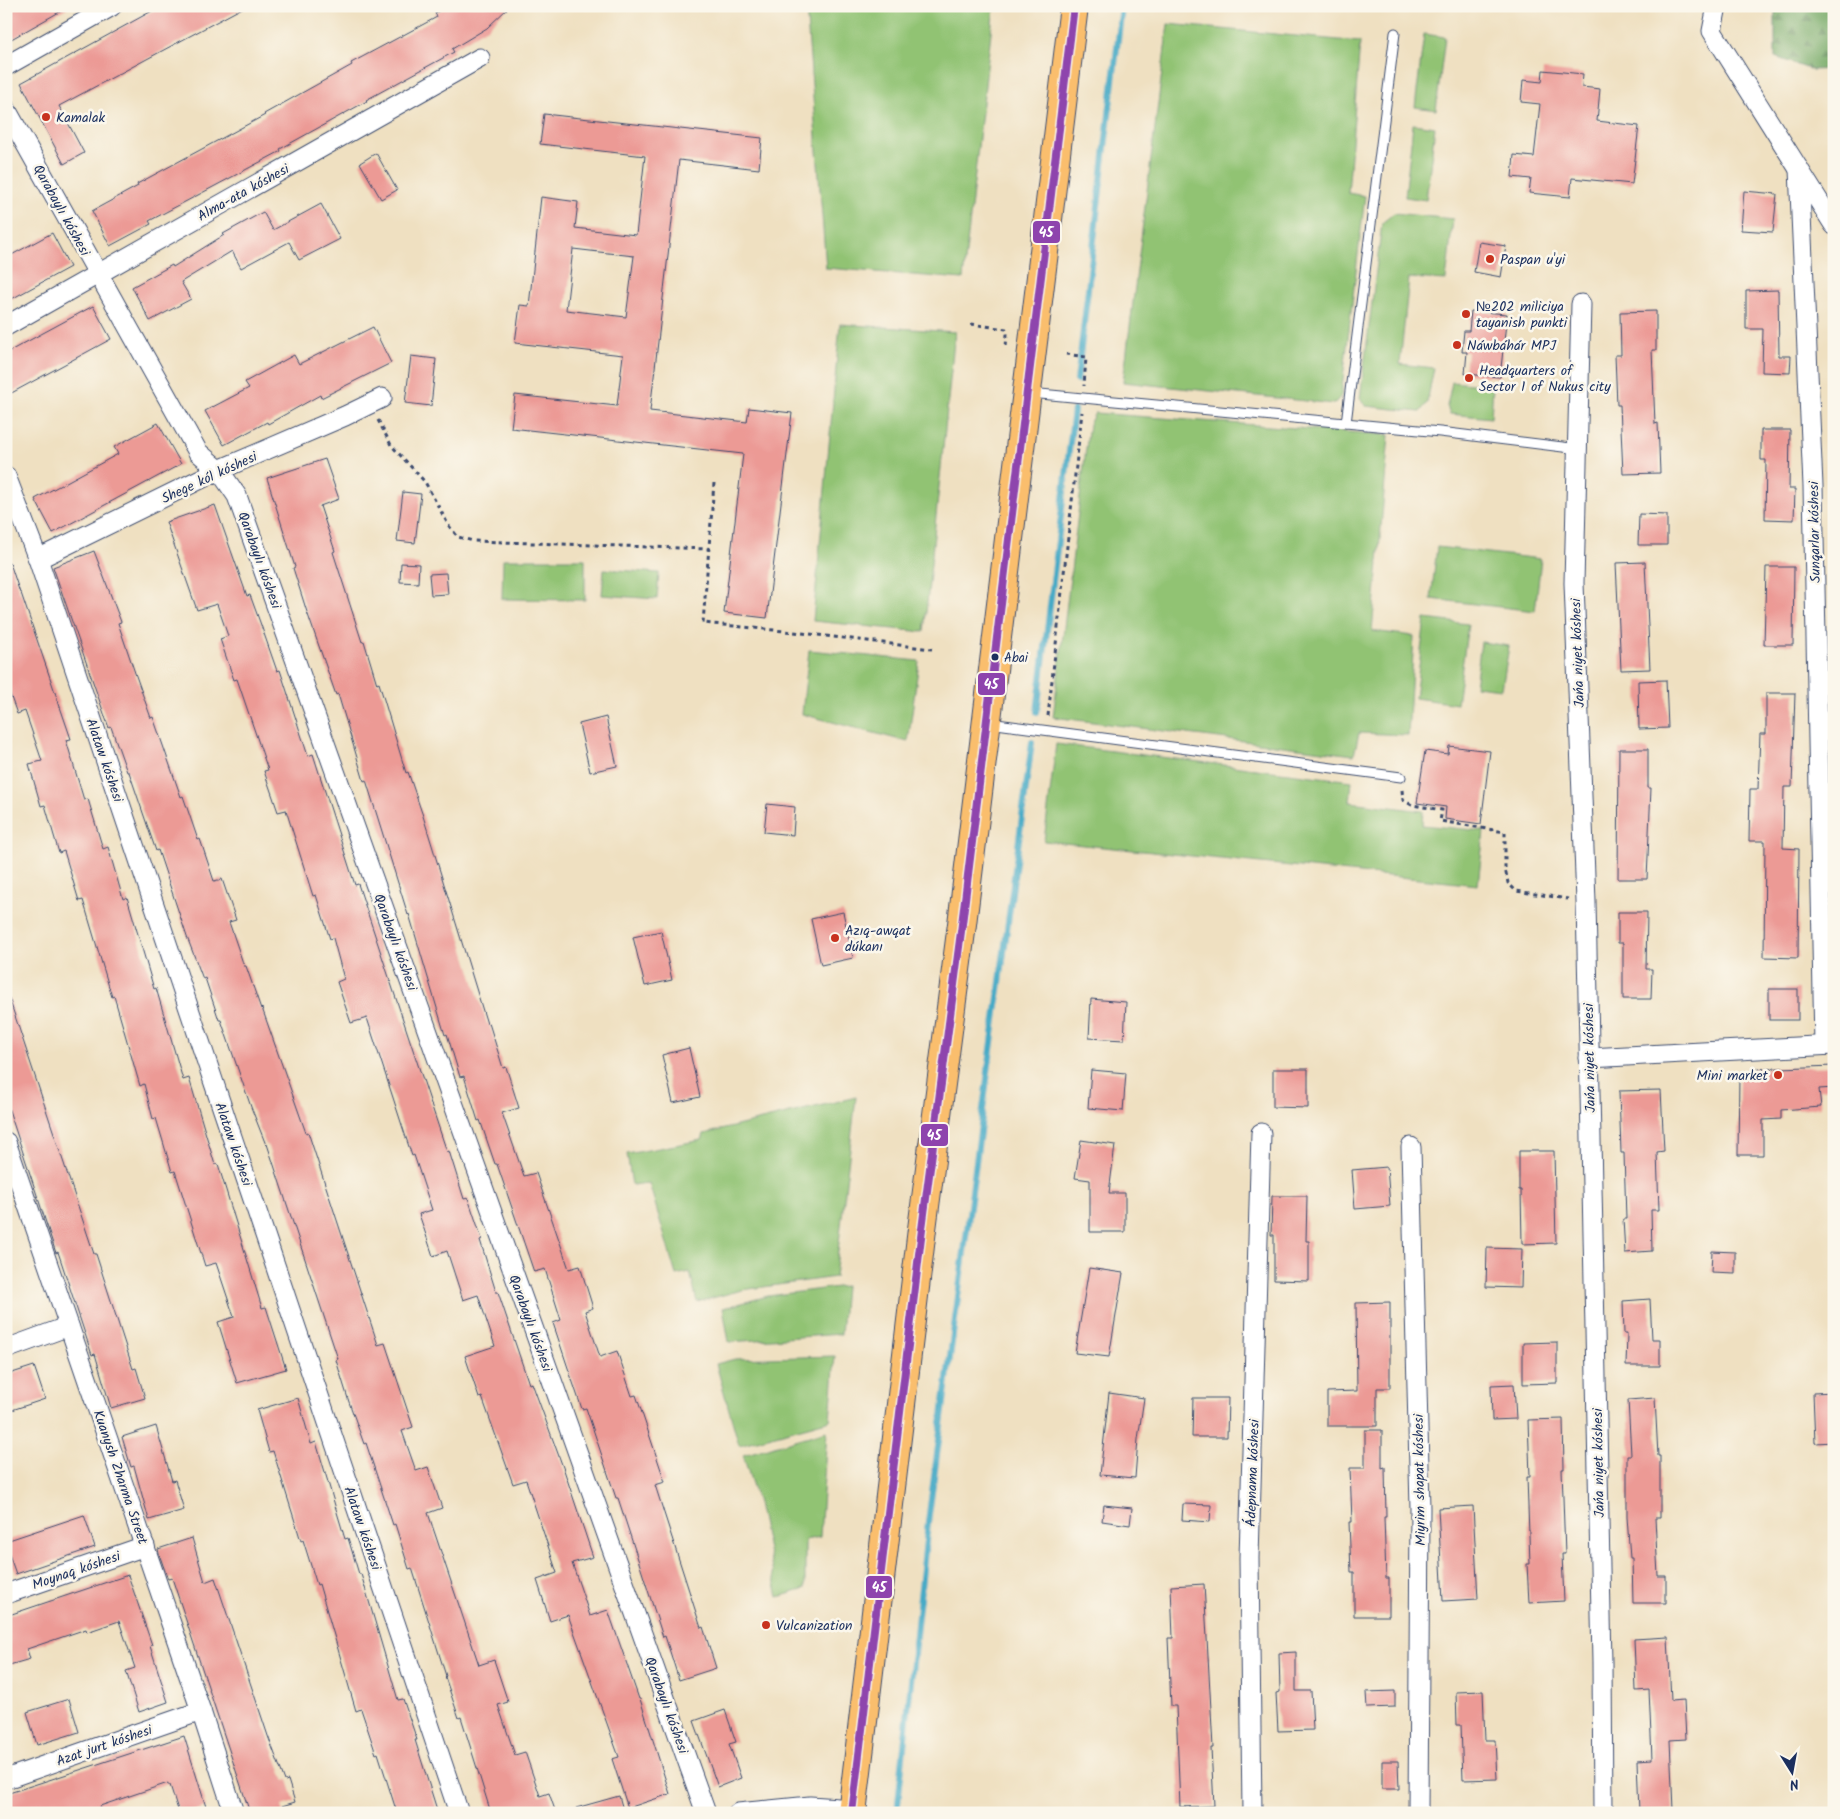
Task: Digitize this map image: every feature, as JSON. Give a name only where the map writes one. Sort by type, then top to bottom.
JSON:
[{"type":"highway","points":[[852,1811],[922,1229],[961,934],[1074,6]]},
{"type":"street","points":[[6,66],[112,6]]},
{"type":"street","points":[[1716,6],[1712,31],[1834,225]]},
{"type":"street","name":"Alma-ata kóshesi","points":[[6,326],[480,58]]},
{"type":"street","name":"Qarabaylı kóshesi","points":[[6,109],[198,452],[219,470],[237,496],[706,1813]]},
{"type":"street","name":"Sunqarlar kóshesi","points":[[1799,169],[1812,476],[1829,1045]]},
{"type":"street","name":"Jańa niyet kóshesi","points":[[1581,304],[1579,449],[1574,584],[1586,902],[1602,1662],[1603,1813]]},
{"type":"street","name":"Shege kól kóshesi","points":[[38,559],[219,470],[374,402]]},
{"type":"street","name":"Alataw kóshesi","points":[[6,476],[38,559],[459,1813]]},
{"type":"street","points":[[1589,1058],[1829,1045]]},
{"type":"street","name":"Ádepnama kóshesi","points":[[1252,1813],[1249,1558],[1261,1132]]},
{"type":"street","name":"Kuanysh Zharma Street","points":[[6,1142],[145,1546],[234,1813]]},
{"type":"street","name":"Miyrim shapat kóshesi","points":[[1411,1147],[1420,1508],[1418,1813]]},
{"type":"street","points":[[6,1349],[69,1326]]},
{"type":"street","name":"Moynaq kóshesi","points":[[6,1594],[145,1546]]},
{"type":"street","name":"Azat jurt kóshesi","points":[[6,1780],[201,1711]]},
{"type":"street","points":[[738,1813],[810,1806],[852,1811]]},
{"type":"lane","points":[[1346,423],[1395,33]]},
{"type":"lane","points":[[1027,393],[1346,423],[1579,449]]},
{"type":"lane","points":[[986,723],[1401,777]]},
{"type":"path","points":[[971,324],[1006,329],[1006,347]]},
{"type":"path","points":[[1048,731],[1049,703],[1086,357],[1066,354]]},
{"type":"path","points":[[374,402],[380,424],[391,445],[425,482],[458,537],[473,541],[709,549]]},
{"type":"path","points":[[714,483],[703,623],[794,632],[932,650]]},
{"type":"path","points":[[1401,777],[1403,800],[1412,805],[1442,810],[1440,821],[1505,832],[1505,868],[1508,883],[1516,892],[1586,902]]},
{"type":"green space","points":[[806,6],[994,6],[963,279],[826,268]]},
{"type":"green space","points":[[1775,6],[1834,6],[1834,69],[1812,70],[1775,57]]},
{"type":"green space","points":[[1168,24],[1360,42],[1348,193],[1365,196],[1341,396],[1334,404],[1123,382]]},
{"type":"green space","points":[[1424,34],[1445,37],[1436,110],[1415,107]]},
{"type":"green space","points":[[1413,124],[1435,127],[1426,200],[1405,197]]},
{"type":"green space","points":[[1394,213],[1453,219],[1446,280],[1409,278],[1400,364],[1434,368],[1427,403],[1420,412],[1366,406],[1360,398],[1382,223]]},
{"type":"green space","points":[[840,324],[955,332],[924,632],[813,621]]},
{"type":"green space","points":[[1452,382],[1493,386],[1491,418],[1450,414],[1447,406]]},
{"type":"green space","points":[[1095,413],[1389,435],[1372,631],[1414,636],[1408,735],[1359,733],[1354,755],[1053,717],[1089,424]]},
{"type":"green space","points":[[1437,547],[1541,559],[1535,611],[1431,599]]},
{"type":"green space","points":[[503,559],[585,559],[585,600],[502,599]]},
{"type":"green space","points":[[604,569],[659,573],[657,599],[602,595]]},
{"type":"green space","points":[[1425,619],[1468,624],[1457,704],[1415,698]]},
{"type":"green space","points":[[1481,642],[1509,646],[1502,689],[1475,686]]},
{"type":"green space","points":[[809,650],[919,661],[908,742],[802,714]]},
{"type":"green space","points":[[1056,744],[1352,781],[1350,802],[1423,811],[1422,825],[1484,831],[1478,885],[1044,841]]},
{"type":"green space","points":[[856,1097],[835,1277],[742,1290],[697,1302],[690,1272],[676,1275],[649,1183],[632,1185],[627,1154],[702,1140],[704,1134]]},
{"type":"green space","points":[[845,1286],[841,1334],[729,1342],[723,1308],[768,1296]]},
{"type":"green space","points":[[835,1356],[830,1420],[739,1445],[716,1364],[735,1359]]},
{"type":"green space","points":[[827,1431],[820,1537],[805,1540],[805,1589],[778,1597],[758,1503],[743,1455]]},
{"type":"building","points":[[6,6],[70,6],[6,42]]},
{"type":"building","points":[[161,6],[246,6],[59,106],[84,153],[64,164],[21,83]]},
{"type":"building","points":[[448,6],[510,6],[487,28],[452,49],[454,52],[280,149],[281,151],[149,221],[151,224],[110,246],[92,211],[138,186],[137,184],[265,115],[352,65],[351,63],[437,17],[435,13]]},
{"type":"building","points":[[1543,70],[1583,74],[1582,87],[1600,89],[1597,121],[1639,126],[1632,184],[1572,178],[1570,197],[1529,193],[1531,179],[1512,177],[1514,155],[1534,157],[1540,104],[1521,102],[1523,80],[1542,82]]},
{"type":"building","points":[[544,114],[762,138],[759,169],[679,160],[650,411],[747,422],[749,408],[792,413],[767,618],[724,613],[743,454],[511,428],[515,395],[617,406],[623,355],[515,343],[520,305],[529,306],[541,197],[578,202],[575,228],[636,235],[645,156],[540,144]],"holes":[[[573,249],[634,256],[626,317],[566,310]]]},
{"type":"building","points":[[376,153],[397,190],[381,199],[360,163]]},
{"type":"building","points":[[1744,191],[1777,194],[1773,232],[1741,230]]},
{"type":"building","points":[[321,204],[340,239],[299,260],[289,242],[241,268],[232,251],[181,282],[191,299],[150,321],[132,287],[172,265],[173,267],[223,234],[263,212],[273,230]]},
{"type":"building","points":[[52,233],[70,267],[6,302],[6,258]]},
{"type":"building","name":"Paspan u'yi","points":[[1479,242],[1506,246],[1501,277],[1474,272]]},
{"type":"building","points":[[1778,290],[1779,356],[1791,356],[1790,373],[1762,372],[1763,329],[1746,329],[1746,291]]},
{"type":"building","points":[[93,306],[111,339],[6,396],[6,353]]},
{"type":"building","points":[[1471,311],[1507,314],[1500,377],[1465,374],[1467,352],[1462,352],[1463,341],[1464,331],[1469,331]]},
{"type":"building","points":[[1656,311],[1656,350],[1652,350],[1655,424],[1658,423],[1660,473],[1623,474],[1620,405],[1617,405],[1615,355],[1621,355],[1620,312]]},
{"type":"building","points":[[373,327],[391,363],[321,398],[320,395],[268,424],[267,422],[224,445],[205,411],[249,388],[245,382],[294,355],[299,364]]},
{"type":"building","points":[[411,356],[436,359],[431,406],[405,403]]},
{"type":"building","points":[[158,423],[181,464],[53,533],[35,499],[118,454],[114,447]]},
{"type":"building","points":[[1761,430],[1790,430],[1789,489],[1795,489],[1794,520],[1765,519],[1766,460],[1761,460]]},
{"type":"building","points":[[325,459],[339,499],[320,506],[335,551],[333,552],[362,642],[364,641],[377,684],[379,683],[406,773],[408,772],[423,816],[487,1024],[489,1023],[503,1068],[506,1067],[519,1108],[502,1113],[524,1176],[536,1173],[569,1269],[580,1266],[593,1308],[585,1311],[600,1357],[617,1351],[632,1396],[636,1395],[665,1482],[655,1485],[701,1628],[703,1627],[716,1668],[679,1680],[665,1636],[663,1637],[618,1498],[616,1498],[586,1408],[582,1409],[553,1323],[561,1320],[545,1269],[534,1272],[497,1164],[495,1164],[480,1120],[478,1121],[464,1076],[460,1077],[447,1034],[445,1035],[366,780],[364,781],[338,694],[336,695],[293,568],[295,567],[267,478]]},
{"type":"building","points":[[403,492],[421,494],[415,543],[397,541]]},
{"type":"building","points":[[215,505],[247,596],[250,595],[277,671],[280,670],[308,756],[313,754],[355,885],[358,884],[447,1152],[449,1151],[464,1199],[468,1198],[482,1239],[480,1240],[496,1292],[498,1292],[529,1384],[532,1383],[564,1470],[593,1557],[572,1563],[590,1616],[608,1610],[640,1699],[670,1794],[628,1808],[612,1759],[619,1757],[568,1615],[550,1621],[537,1580],[557,1573],[526,1480],[513,1484],[482,1397],[479,1398],[465,1356],[495,1346],[478,1295],[463,1300],[447,1251],[433,1256],[419,1214],[432,1210],[414,1155],[412,1156],[367,1018],[351,1023],[337,982],[344,979],[333,938],[330,939],[316,895],[313,896],[286,810],[278,812],[264,771],[268,770],[237,679],[234,680],[220,639],[228,636],[217,604],[197,610],[166,522]]},
{"type":"building","points":[[1639,514],[1667,515],[1667,545],[1638,545]]},
{"type":"building","points":[[94,551],[121,622],[118,623],[135,673],[151,718],[153,717],[181,797],[183,796],[198,840],[200,839],[214,881],[222,879],[236,920],[229,922],[244,966],[246,966],[262,1008],[306,1133],[308,1132],[378,1345],[385,1343],[413,1427],[402,1431],[416,1471],[428,1467],[442,1508],[428,1513],[479,1665],[494,1660],[508,1702],[498,1705],[515,1755],[525,1752],[540,1796],[549,1793],[556,1813],[491,1813],[461,1717],[459,1718],[445,1677],[412,1568],[409,1569],[366,1443],[364,1444],[349,1402],[336,1360],[338,1359],[267,1144],[251,1107],[205,978],[203,979],[187,937],[129,772],[127,772],[111,727],[109,728],[53,567]]},
{"type":"building","points":[[1645,562],[1650,669],[1621,670],[1616,563]]},
{"type":"building","points":[[6,563],[10,563],[71,739],[66,740],[84,800],[88,799],[103,849],[108,847],[123,899],[127,897],[183,1080],[189,1078],[215,1165],[218,1164],[262,1308],[266,1307],[286,1369],[237,1383],[218,1322],[234,1317],[216,1263],[205,1266],[175,1171],[172,1172],[156,1118],[153,1119],[144,1084],[140,1086],[114,996],[112,997],[83,900],[79,901],[64,851],[59,853],[45,805],[41,806],[29,764],[42,761],[25,711],[17,714],[6,683]]},
{"type":"building","points":[[401,563],[419,564],[418,583],[400,582]]},
{"type":"building","points":[[1766,567],[1794,567],[1793,645],[1764,645]]},
{"type":"building","points":[[446,573],[448,594],[431,595],[429,574]]},
{"type":"building","points":[[1666,680],[1668,728],[1639,729],[1638,681]]},
{"type":"building","points":[[1766,693],[1795,693],[1792,787],[1784,787],[1783,848],[1799,849],[1798,958],[1764,957],[1765,841],[1749,841],[1750,789],[1758,789],[1760,734],[1766,734]]},
{"type":"building","points":[[606,717],[617,766],[590,772],[579,724]]},
{"type":"building","points":[[1449,746],[1490,751],[1481,824],[1445,819],[1446,807],[1417,803],[1425,751],[1448,754]]},
{"type":"building","points":[[1619,749],[1648,749],[1648,788],[1651,788],[1647,879],[1618,879]]},
{"type":"building","points":[[767,804],[795,807],[793,835],[764,832]]},
{"type":"building","points":[[843,912],[853,958],[821,965],[811,919]]},
{"type":"building","points":[[1618,912],[1647,912],[1646,969],[1652,969],[1651,999],[1623,999],[1623,943],[1618,943]]},
{"type":"building","points":[[661,931],[672,980],[645,986],[633,937]]},
{"type":"building","points":[[1769,989],[1798,989],[1798,1020],[1769,1020]]},
{"type":"building","points":[[6,998],[9,998],[133,1369],[136,1368],[145,1398],[111,1408],[95,1354],[92,1355],[58,1252],[56,1253],[6,1101]]},
{"type":"building","points":[[1091,999],[1126,1002],[1124,1040],[1089,1038]]},
{"type":"building","points":[[689,1048],[700,1097],[673,1103],[662,1055]]},
{"type":"building","points":[[1834,1066],[1834,1088],[1819,1089],[1821,1107],[1781,1110],[1781,1119],[1763,1120],[1763,1155],[1738,1155],[1739,1074],[1753,1072],[1753,1069]]},
{"type":"building","points":[[1273,1069],[1308,1069],[1308,1108],[1273,1107]]},
{"type":"building","points":[[1091,1070],[1126,1073],[1123,1111],[1088,1108]]},
{"type":"building","points":[[1661,1090],[1664,1151],[1657,1152],[1659,1210],[1651,1210],[1652,1251],[1625,1253],[1623,1219],[1626,1219],[1624,1153],[1621,1153],[1619,1091]]},
{"type":"building","points":[[1081,1140],[1115,1145],[1109,1193],[1125,1193],[1125,1232],[1090,1232],[1090,1180],[1075,1178]]},
{"type":"building","points":[[1519,1151],[1554,1151],[1556,1243],[1522,1244]]},
{"type":"building","points":[[1387,1167],[1390,1206],[1355,1209],[1352,1170]]},
{"type":"building","points":[[1272,1196],[1307,1196],[1306,1241],[1309,1241],[1309,1281],[1274,1280],[1274,1235],[1271,1235]]},
{"type":"building","points":[[1487,1248],[1522,1249],[1521,1288],[1486,1287]]},
{"type":"building","points":[[1712,1251],[1735,1252],[1735,1273],[1711,1272]]},
{"type":"building","points":[[1089,1268],[1123,1273],[1109,1357],[1075,1353]]},
{"type":"building","points":[[1650,1299],[1652,1339],[1660,1339],[1660,1366],[1626,1366],[1627,1334],[1624,1334],[1623,1301]]},
{"type":"building","points":[[1390,1302],[1390,1388],[1377,1388],[1377,1426],[1327,1426],[1327,1392],[1357,1391],[1356,1303]]},
{"type":"building","points":[[1557,1342],[1557,1383],[1523,1384],[1523,1343]]},
{"type":"building","points":[[34,1366],[45,1399],[6,1412],[6,1375]]},
{"type":"building","points":[[1514,1384],[1516,1419],[1492,1420],[1491,1385]]},
{"type":"building","points":[[1834,1392],[1834,1442],[1815,1443],[1813,1393]]},
{"type":"building","points":[[1109,1393],[1144,1398],[1135,1478],[1100,1475]]},
{"type":"building","points":[[298,1398],[311,1444],[316,1442],[345,1539],[348,1538],[359,1574],[361,1574],[398,1700],[403,1699],[417,1740],[415,1740],[438,1813],[397,1813],[378,1753],[376,1754],[361,1709],[356,1711],[319,1584],[317,1585],[303,1540],[301,1541],[273,1451],[269,1452],[257,1410]]},
{"type":"building","points":[[1193,1398],[1228,1398],[1227,1437],[1192,1437]]},
{"type":"building","points":[[1655,1398],[1658,1456],[1660,1456],[1660,1518],[1655,1518],[1658,1576],[1666,1576],[1666,1603],[1633,1603],[1632,1558],[1630,1558],[1627,1517],[1627,1455],[1631,1455],[1628,1400]]},
{"type":"building","points":[[1563,1419],[1564,1469],[1562,1469],[1565,1554],[1562,1554],[1564,1601],[1529,1603],[1527,1564],[1530,1564],[1527,1477],[1530,1477],[1528,1420]]},
{"type":"building","points":[[156,1426],[172,1481],[175,1480],[184,1510],[149,1520],[134,1466],[131,1467],[122,1437]]},
{"type":"building","points":[[1365,1430],[1382,1430],[1382,1468],[1385,1467],[1386,1517],[1384,1517],[1386,1578],[1389,1578],[1389,1616],[1354,1616],[1354,1572],[1351,1572],[1349,1522],[1352,1522],[1350,1468],[1365,1468]]},
{"type":"building","points":[[1183,1504],[1211,1505],[1210,1522],[1182,1520]]},
{"type":"building","points":[[1104,1505],[1132,1508],[1130,1525],[1102,1521]]},
{"type":"building","points":[[1473,1506],[1478,1599],[1443,1601],[1438,1508]]},
{"type":"building","points":[[84,1515],[95,1547],[16,1574],[6,1541]]},
{"type":"building","points":[[192,1538],[205,1582],[215,1578],[268,1736],[285,1781],[288,1780],[295,1802],[282,1806],[284,1813],[250,1813],[172,1578],[168,1579],[159,1554],[158,1549]]},
{"type":"building","points":[[128,1575],[152,1645],[150,1646],[168,1702],[139,1712],[126,1671],[135,1668],[119,1621],[87,1632],[86,1629],[27,1649],[30,1659],[6,1666],[6,1616]]},
{"type":"building","points":[[1204,1584],[1213,1748],[1211,1748],[1214,1806],[1180,1807],[1176,1706],[1171,1706],[1168,1638],[1173,1638],[1171,1586]]},
{"type":"building","points":[[1668,1637],[1671,1701],[1684,1700],[1686,1739],[1670,1740],[1673,1810],[1639,1812],[1637,1760],[1652,1759],[1649,1690],[1636,1691],[1634,1639]]},
{"type":"building","points":[[1296,1652],[1296,1691],[1311,1691],[1313,1730],[1278,1731],[1276,1693],[1280,1692],[1279,1653]]},
{"type":"building","points":[[1395,1691],[1395,1707],[1367,1708],[1366,1692]]},
{"type":"building","points":[[1483,1691],[1485,1740],[1495,1740],[1497,1779],[1463,1780],[1461,1725],[1457,1725],[1456,1692]]},
{"type":"building","points":[[69,1699],[79,1732],[37,1745],[27,1712]]},
{"type":"building","points":[[725,1710],[736,1742],[729,1744],[741,1778],[718,1787],[694,1721]]},
{"type":"building","points":[[184,1736],[206,1807],[188,1813],[179,1813],[168,1783],[100,1806],[103,1813],[6,1813],[6,1794]]},
{"type":"building","points":[[1382,1761],[1398,1761],[1399,1789],[1382,1789]]},
{"type":"building","points":[[619,1796],[624,1813],[577,1813],[576,1808]]},
{"type":"waterway","points":[[1077,381],[1122,6]]},
{"type":"waterway","points":[[1037,712],[1074,410]]},
{"type":"waterway","points":[[897,1813],[928,1522],[1032,742]]},
{"type":"transit line","name":"45","points":[[852,1813],[922,1229],[962,924],[1074,6]]},
{"type":"place","name":"Kamalak","points":[[46,117]]},
{"type":"place","name":"Paspan u'yi","points":[[1490,259]]},
{"type":"place","name":"№202 miliciya tayanish punkti","points":[[1466,314]]},
{"type":"place","name":"Náwbáhár MPJ","points":[[1457,345]]},
{"type":"place","name":"Headquarters of Sector 1 of Nukus city","points":[[1469,378]]},
{"type":"place","name":"Abai","points":[[995,657]]},
{"type":"place","name":"Azıq-awqat dúkanı","points":[[835,938]]},
{"type":"place","name":"Mini market","points":[[1778,1075]]},
{"type":"place","name":"Vulcanization","points":[[766,1625]]}]
